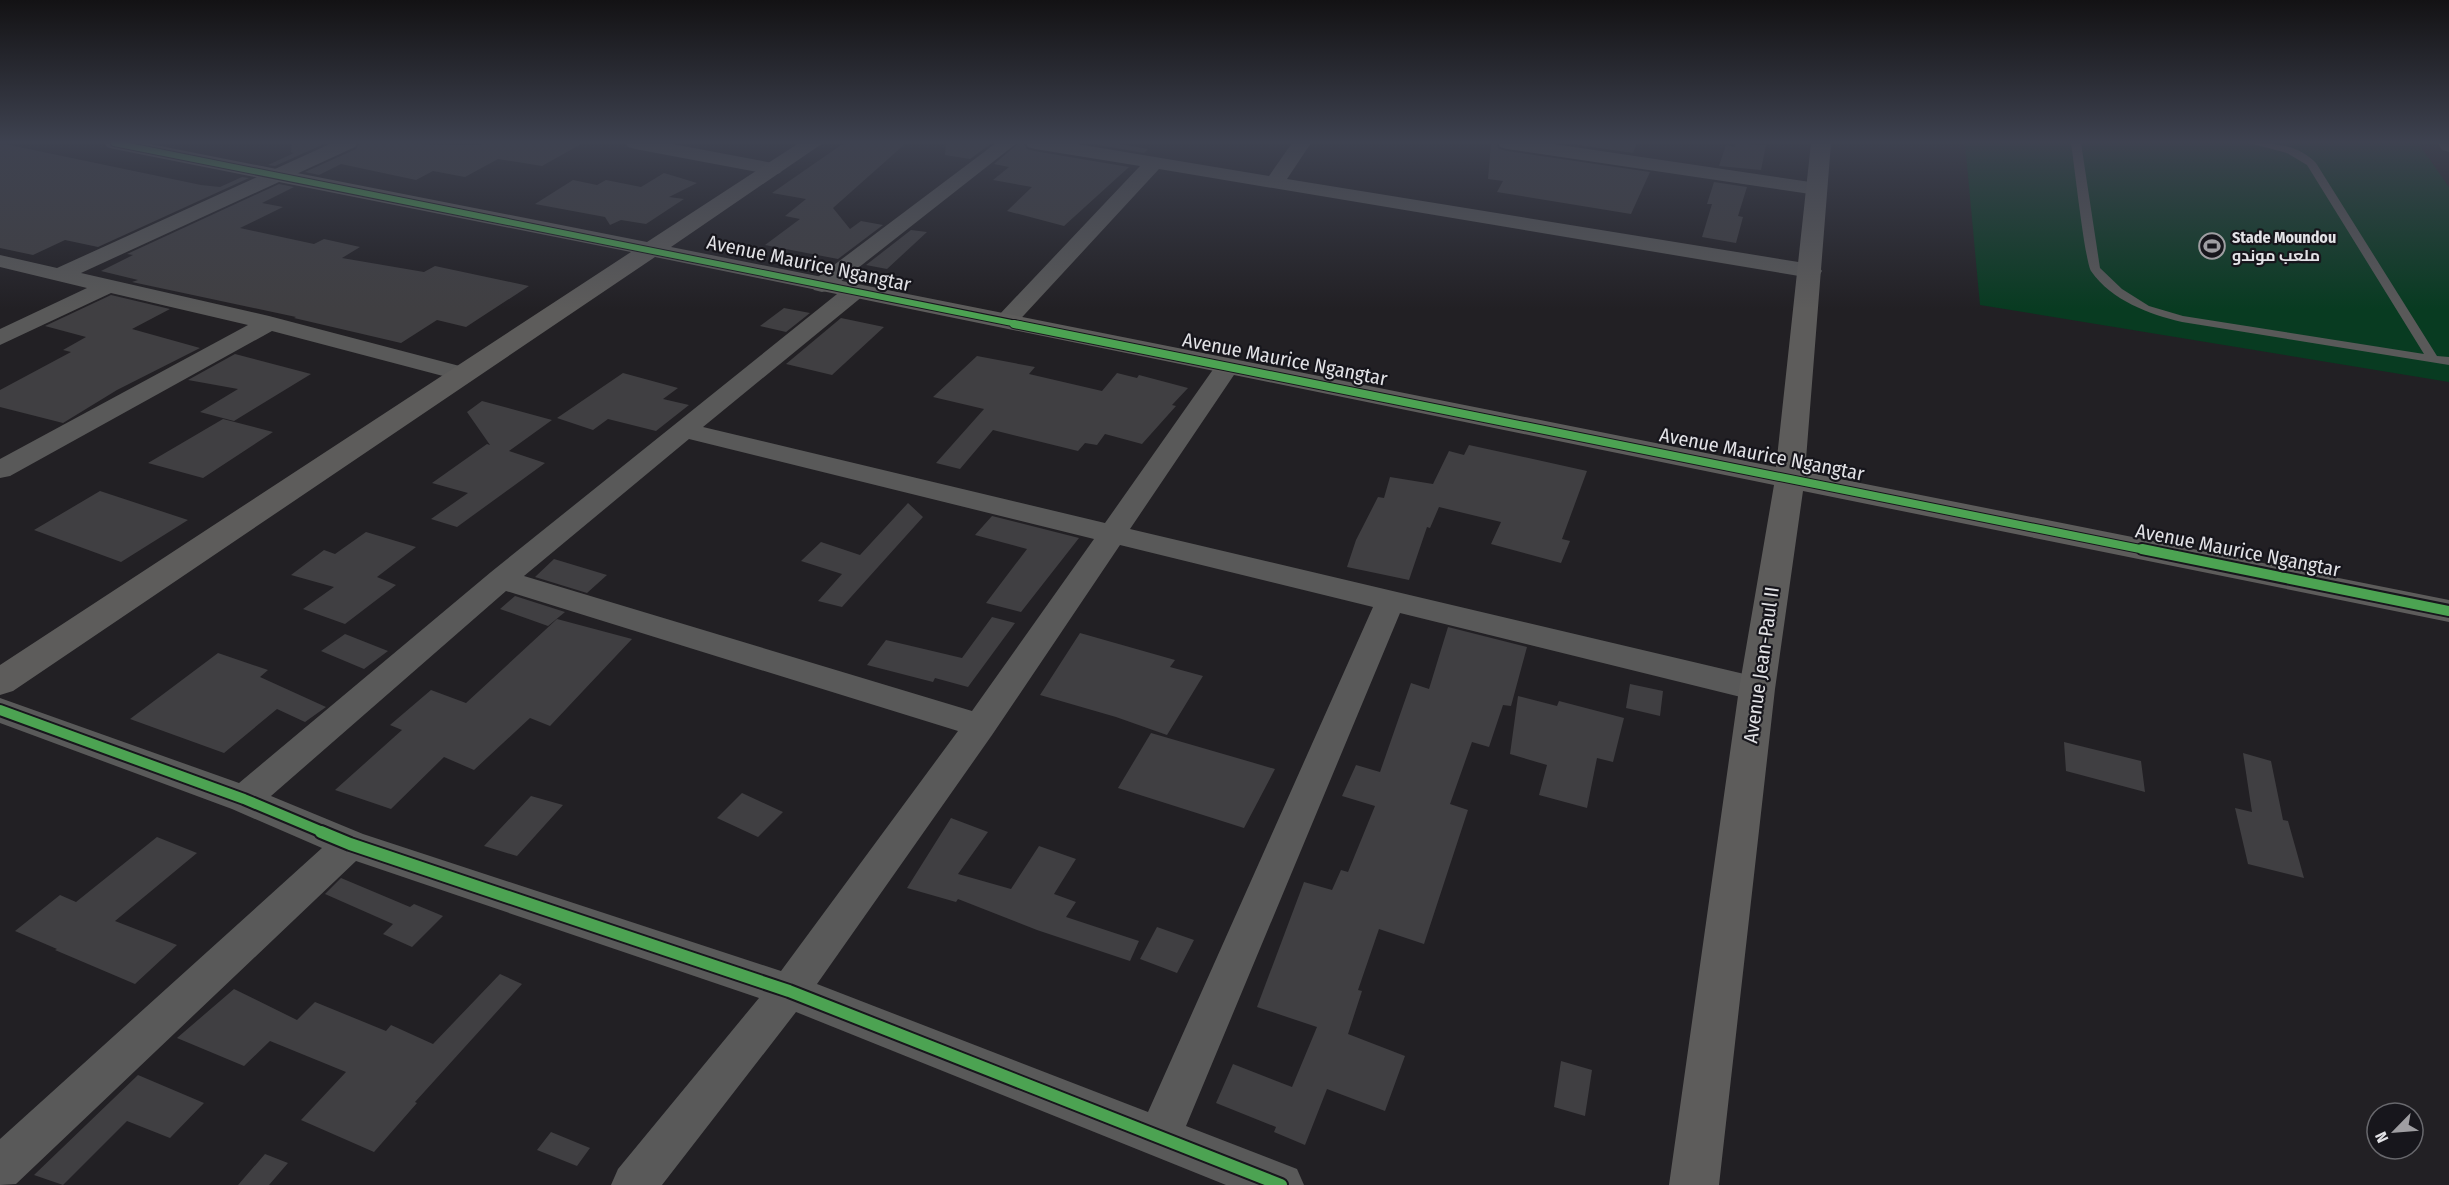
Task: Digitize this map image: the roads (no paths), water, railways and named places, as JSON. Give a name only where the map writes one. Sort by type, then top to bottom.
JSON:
[{"type":"street","points":[[59,275],[229,198]]},
{"type":"street","name":"Avenue Maurice Ngangtar","points":[[389,198],[652,248],[822,285],[2449,611]]},
{"type":"street","points":[[0,682],[728,198]]},
{"type":"street","points":[[822,285],[936,198]]},
{"type":"street","points":[[1006,321],[1121,198]]},
{"type":"street","points":[[1367,198],[1810,271]]},
{"type":"street","name":"Avenue Jean-Paul II","points":[[1694,1185],[1757,689],[1790,478],[1816,198]]},
{"type":"street","points":[[0,261],[269,323],[462,374]]},
{"type":"street","points":[[0,338],[110,285]]},
{"type":"street","points":[[244,799],[501,579],[686,431],[855,291]]},
{"type":"street","points":[[0,470],[269,323]]},
{"type":"street","points":[[633,1185],[789,992],[980,726],[1228,366]]},
{"type":"street","points":[[686,431],[1757,689]]},
{"type":"street","points":[[501,579],[980,726]]},
{"type":"street","points":[[1159,1137],[1391,599]]},
{"type":"street","points":[[0,710],[244,799],[350,844],[789,992],[1281,1185]]},
{"type":"street","points":[[0,1169],[350,844]]},
{"type":"lane","points":[[2084,198],[2095,269],[2118,291],[2145,308],[2182,319],[2449,360]]},
{"type":"lane","points":[[2333,198],[2433,358]]},
{"type":"place","name":"Stade Moundou ملعب موندو","points":[[2212,246]]}]
